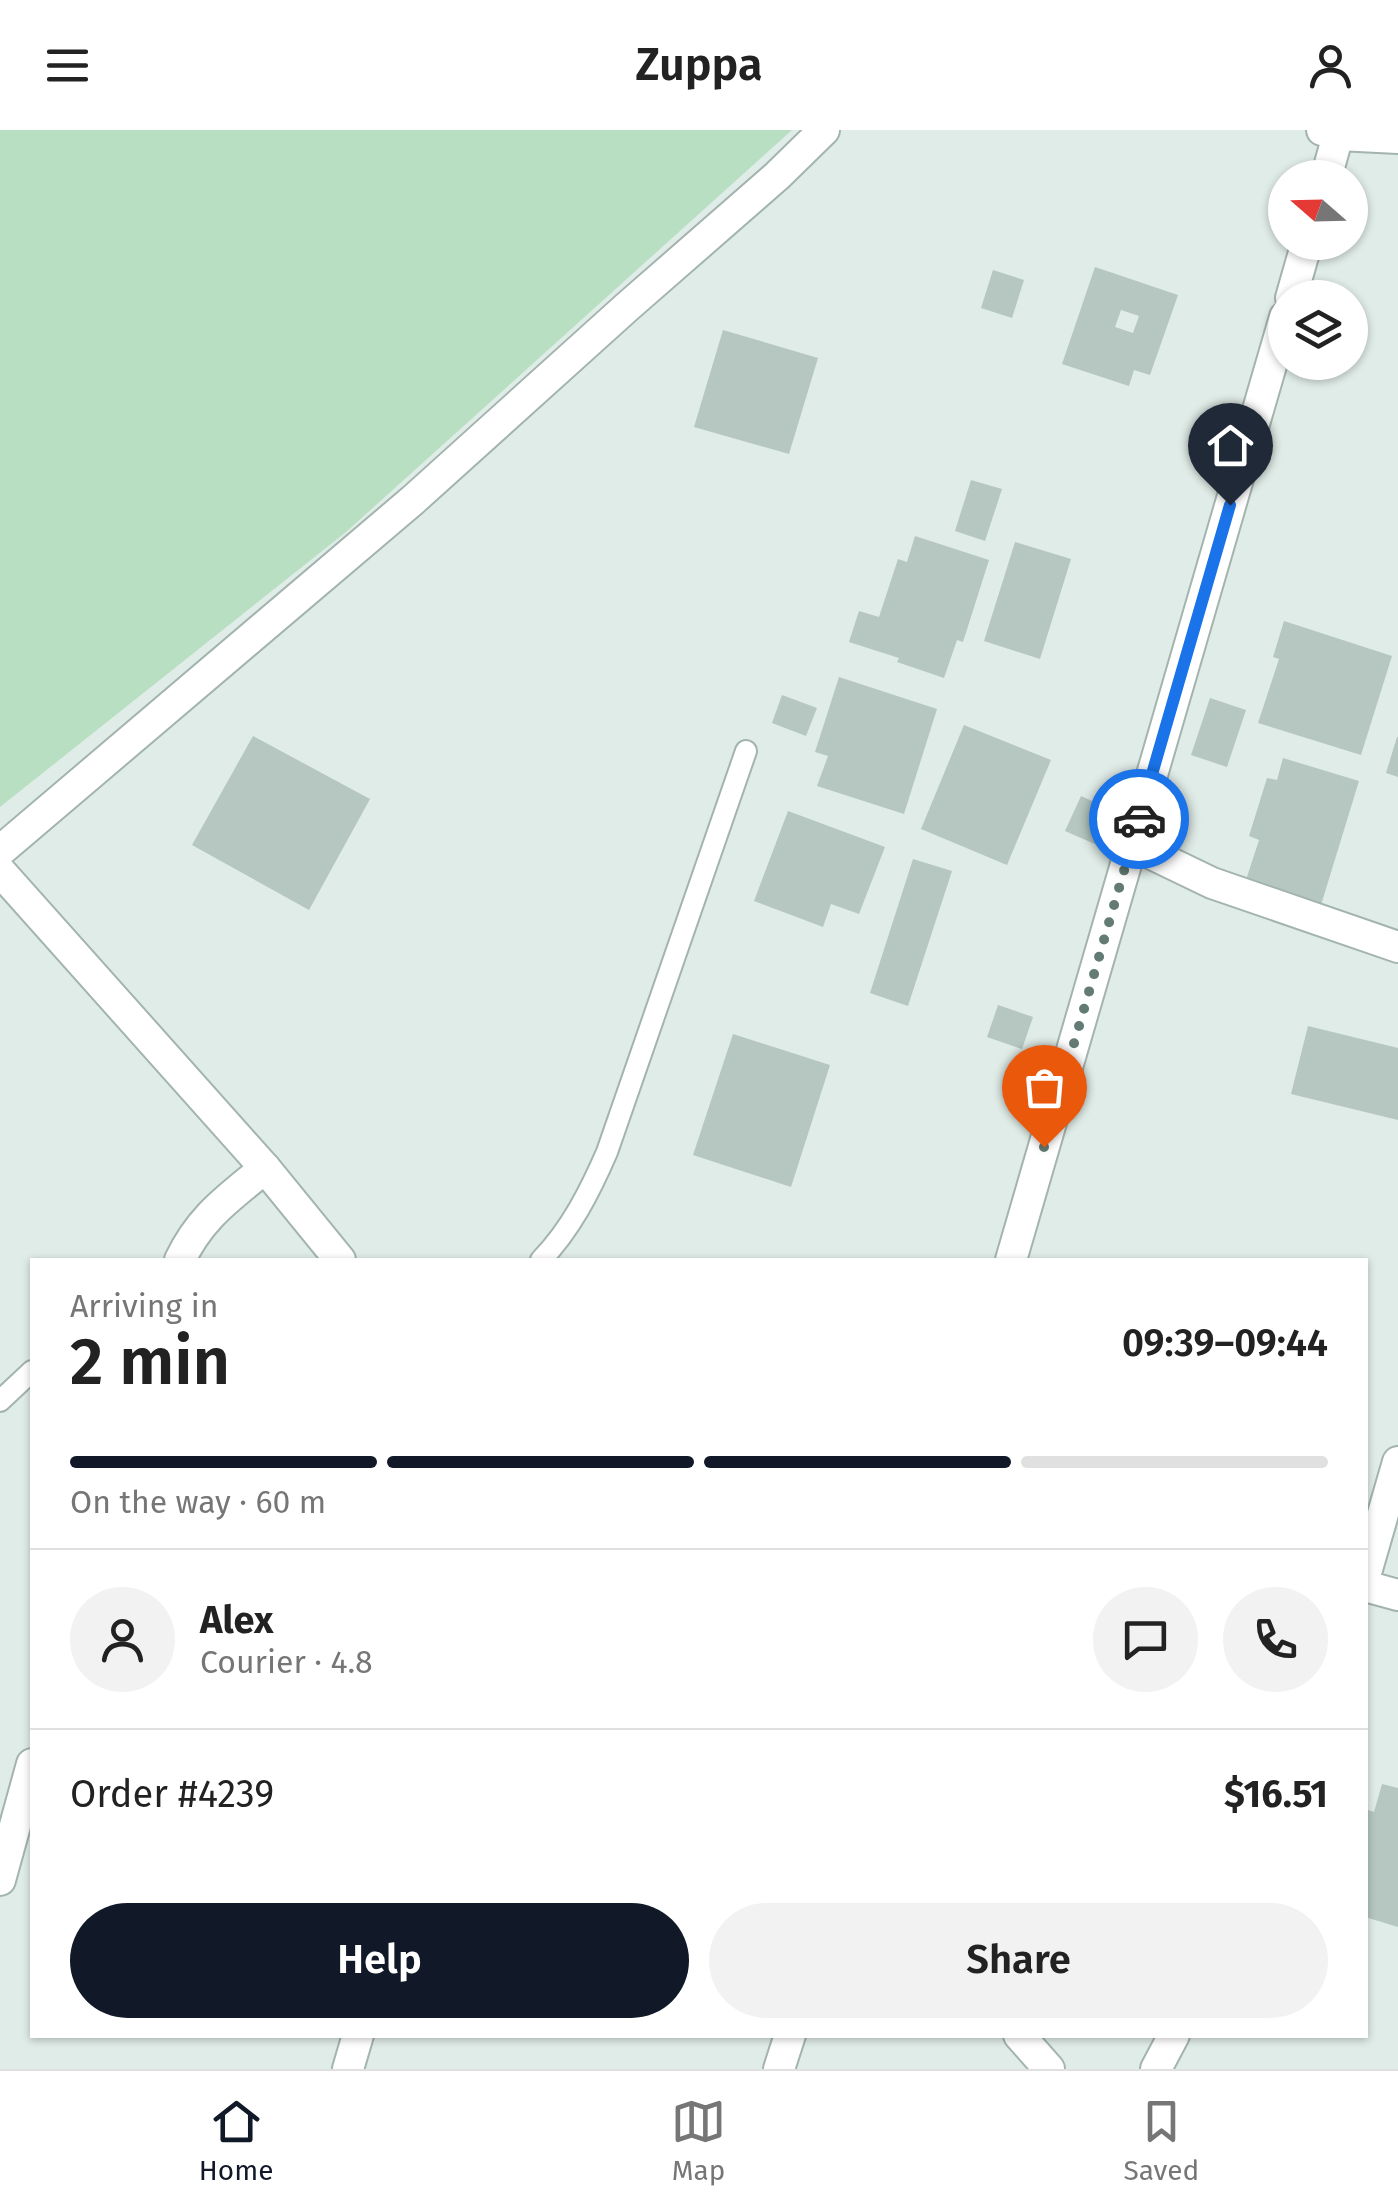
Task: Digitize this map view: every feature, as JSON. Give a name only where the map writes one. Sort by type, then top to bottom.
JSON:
[{"type":"street","points":[[0,851],[412,500],[824,130]]},
{"type":"street","points":[[1328,160],[1330,132],[1398,138]]},
{"type":"street","points":[[1011,1258],[1268,375]]},
{"type":"street","points":[[1131,844],[1212,883],[1398,947]]},
{"type":"street","points":[[0,871],[265,1168],[338,1258]]},
{"type":"street","points":[[181,1258],[203,1220],[265,1168]]},
{"type":"street","points":[[1368,1566],[1398,1462]]},
{"type":"street","points":[[1368,1587],[1398,1595]]},
{"type":"street","points":[[0,1880],[30,1771]]},
{"type":"street","points":[[348,2069],[357,2038]]},
{"type":"street","points":[[779,2069],[789,2038]]},
{"type":"street","points":[[1022,2038],[1049,2069]]},
{"type":"street","points":[[1156,2069],[1172,2038]]},
{"type":"lane","points":[[544,1258],[576,1216],[606,1152],[746,752]]},
{"type":"lane","points":[[0,1401],[30,1373]]},
{"type":"green space","points":[[0,130],[792,130],[346,532],[0,807]]},
{"type":"building","points":[[1095,267],[1178,295],[1150,375],[1134,370],[1129,386],[1062,364]],"holes":[[[1121,310],[1139,316],[1133,333],[1115,327]]]},
{"type":"building","points":[[993,270],[1024,280],[1012,318],[981,308]]},
{"type":"building","points":[[723,330],[818,358],[789,454],[694,427]]},
{"type":"building","points":[[971,480],[1002,489],[985,541],[955,531]]},
{"type":"building","points":[[915,536],[989,560],[963,642],[957,640],[944,678],[849,642],[859,611],[879,617],[898,559],[907,562]]},
{"type":"building","points":[[1015,542],[1071,559],[1040,659],[984,641]]},
{"type":"building","points":[[1284,621],[1392,656],[1361,755],[1258,723],[1279,659],[1273,657]]},
{"type":"building","points":[[839,677],[937,709],[904,814],[817,786],[828,756],[815,752]]},
{"type":"building","points":[[782,695],[817,708],[806,736],[772,723]]},
{"type":"building","points":[[1210,698],[1246,710],[1227,767],[1191,755]]},
{"type":"building","points":[[964,725],[1051,760],[1007,865],[921,829]]},
{"type":"building","points":[[253,736],[370,799],[309,910],[192,845]]},
{"type":"building","points":[[1398,737],[1398,777],[1386,773]]},
{"type":"building","points":[[1283,758],[1359,781],[1321,905],[1245,883],[1259,840],[1249,836],[1267,778],[1277,780]]},
{"type":"building","points":[[1081,796],[1112,810],[1097,845],[1065,831]]},
{"type":"building","points":[[788,811],[885,847],[859,914],[831,904],[823,927],[754,901]]},
{"type":"building","points":[[913,859],[952,871],[908,1006],[870,993]]},
{"type":"building","points":[[998,1005],[1033,1017],[1022,1049],[987,1037]]},
{"type":"building","points":[[1308,1026],[1398,1048],[1398,1120],[1291,1094]]},
{"type":"building","points":[[733,1034],[830,1065],[791,1187],[693,1155]]},
{"type":"building","points":[[1382,1784],[1398,1788],[1398,1927],[1368,1918],[1368,1810],[1374,1812]]},
{"type":"way so far","points":[[1044,1147],[1139,819]]},
{"type":"route","points":[[1139,819],[1230,505]]}]
